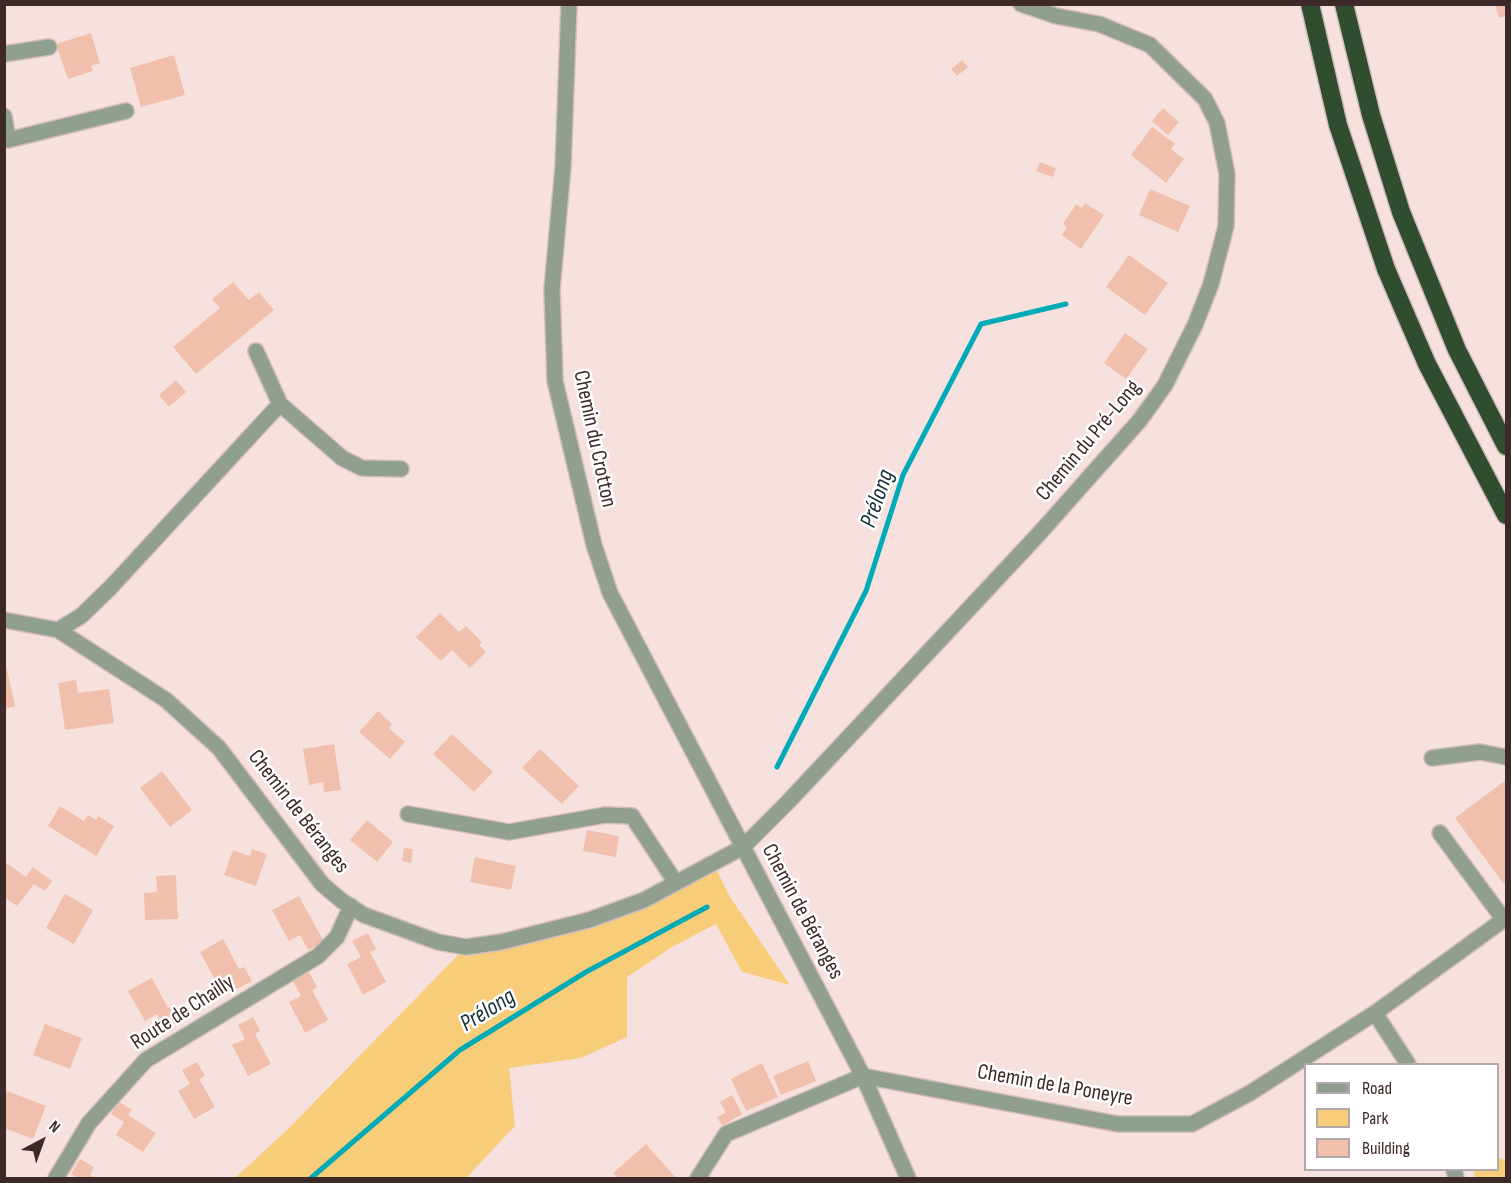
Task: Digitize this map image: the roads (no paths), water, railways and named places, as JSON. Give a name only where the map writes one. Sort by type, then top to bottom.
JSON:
[{"type":"highway","points":[[1310,4],[1338,125],[1386,269],[1437,383],[1506,515]]},
{"type":"highway","points":[[1344,4],[1371,114],[1401,212],[1453,340],[1506,446]]},
{"type":"street","name":"Chemin du Crotton","points":[[569,4],[563,156],[552,289],[555,381],[594,545],[610,593],[743,847]]},
{"type":"street","name":"Chemin du Pré-Long","points":[[743,847],[1037,536],[1140,420],[1165,385],[1196,325],[1211,284],[1226,226],[1227,174],[1217,123],[1205,99],[1150,45],[1099,24],[1056,16],[1021,4]]},
{"type":"street","points":[[4,54],[49,47]]},
{"type":"street","points":[[4,117],[8,140],[126,111]]},
{"type":"street","points":[[256,351],[280,404],[342,458],[370,469],[401,468]]},
{"type":"street","points":[[58,630],[81,616],[110,588],[280,404]]},
{"type":"street","name":"Chemin de Béranges","points":[[4,620],[58,630],[166,700],[219,748],[322,884],[364,915],[438,942],[466,947],[501,942],[589,920],[644,900],[743,847],[863,1076]]},
{"type":"street","points":[[1432,758],[1480,752],[1506,757]]},
{"type":"street","points":[[408,814],[509,832],[605,814],[633,816],[676,883]]},
{"type":"street","points":[[1440,833],[1505,919]]},
{"type":"street","name":"Route de Chailly","points":[[56,1179],[89,1123],[146,1060],[318,956],[337,937],[351,906]]},
{"type":"street","name":"Chemin de la Poneyre","points":[[863,1076],[924,1085],[1118,1124],[1192,1124],[1250,1093],[1375,1013],[1505,919]]},
{"type":"street","points":[[1375,1013],[1407,1063]]},
{"type":"street","points":[[698,1179],[726,1134],[863,1076],[908,1179]]},
{"type":"waterway","name":"Prélong","points":[[777,767],[866,591],[903,475],[981,324],[1066,304]]},
{"type":"waterway","name":"Prélong","points":[[311,1178],[460,1050],[586,972],[707,907]]}]
